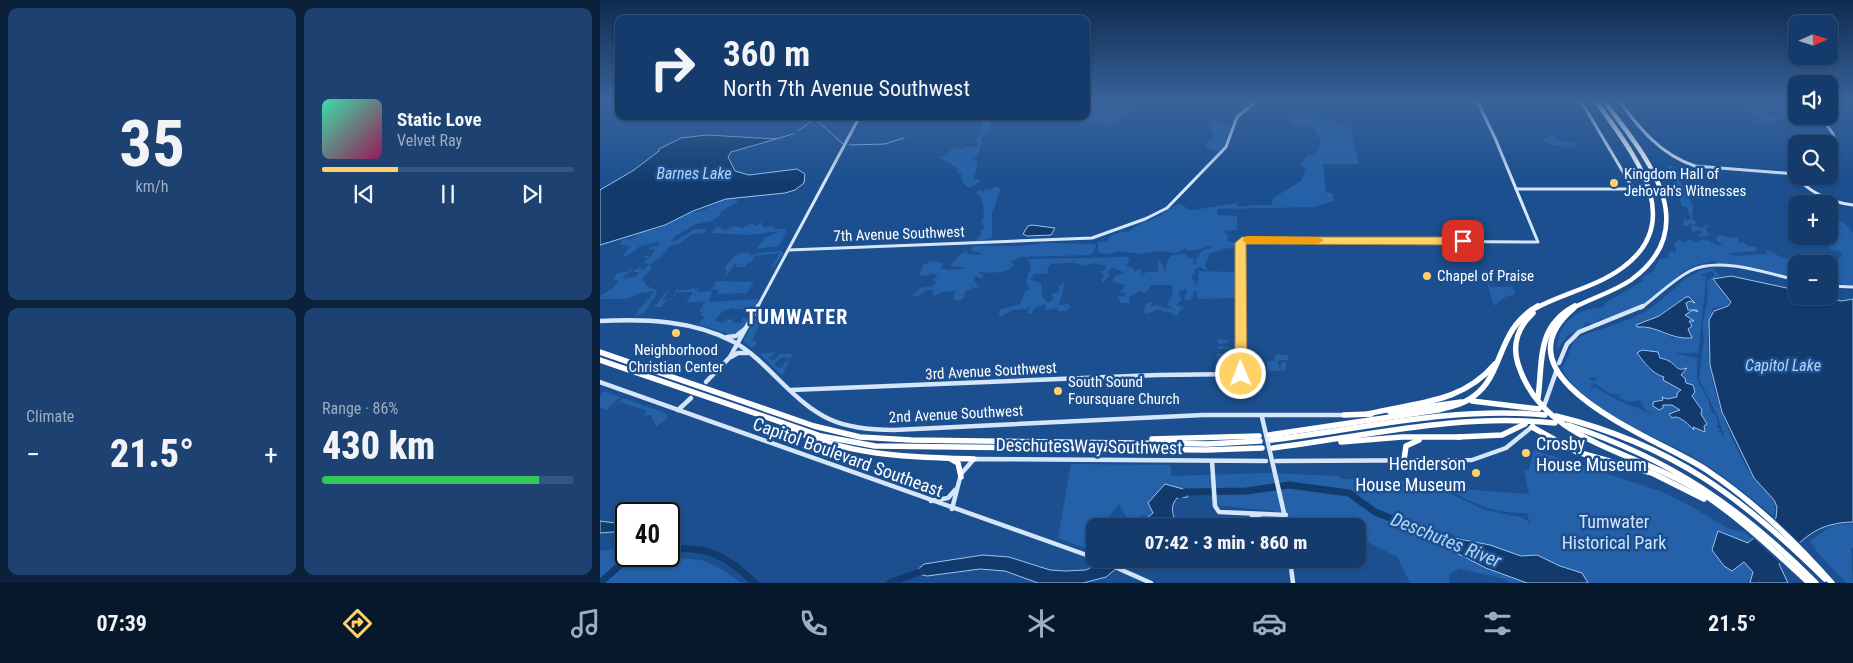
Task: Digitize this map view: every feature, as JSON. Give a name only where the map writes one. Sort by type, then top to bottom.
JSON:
[{"type":"highway","points":[[1615,128],[1649,182],[1655,209],[1652,229],[1643,247],[1629,264],[1608,277],[1564,297],[1529,316],[1517,335],[1515,351],[1517,365],[1530,393],[1558,421],[1586,438],[1689,485],[1743,520]]},
{"type":"highway","points":[[1538,398],[1547,333],[1557,317],[1611,292],[1637,276],[1654,257],[1665,232],[1667,208],[1660,184],[1652,167],[1624,128]]},
{"type":"highway","points":[[1536,408],[1467,412],[1270,437],[1455,407],[1472,400],[1489,381],[1514,327],[1524,315],[1539,306],[1564,297]]},
{"type":"highway","points":[[1574,308],[1556,326],[1552,336],[1552,350],[1556,367],[1568,385],[1594,409],[1686,456],[1712,473],[1754,509],[1831,583]]},
{"type":"highway","points":[[600,352],[814,426],[860,436],[911,440],[1055,442],[1259,438]]},
{"type":"highway","points":[[1368,414],[1460,394],[1484,378],[1501,353]]},
{"type":"highway","points":[[600,360],[835,440],[875,446],[1196,450],[1262,448]]},
{"type":"highway","points":[[1472,400],[1536,408],[1555,420],[1585,424]]},
{"type":"highway","points":[[1344,415],[1368,414],[1461,402]]},
{"type":"highway","points":[[1273,448],[1454,422],[1524,421],[1546,416],[1585,424],[1618,434],[1665,454],[1754,509]]},
{"type":"highway","points":[[773,420],[797,433],[864,454],[974,459]]},
{"type":"highway","points":[[1404,460],[1406,446],[1413,441],[1504,435],[1524,421]]},
{"type":"highway","points":[[1533,426],[1577,452],[1664,478],[1743,520]]},
{"type":"highway","points":[[1568,426],[1609,438],[1656,458],[1699,483],[1813,583]]},
{"type":"highway","points":[[1306,444],[1402,437],[1460,437]]},
{"type":"highway","points":[[948,458],[958,463],[960,480]]},
{"type":"street","points":[[706,382],[730,357],[738,344],[854,128]]},
{"type":"street","name":"7th Avenue Southwest","points":[[789,250],[1092,238],[1167,208],[1226,147],[1233,128]]},
{"type":"street","points":[[1489,128],[1516,189],[1630,189],[1632,184],[1597,128]]},
{"type":"street","points":[[1640,128],[1670,156],[1684,163],[1788,173]]},
{"type":"street","points":[[1805,185],[1815,195],[1831,202],[1853,205]]},
{"type":"street","name":"3rd Avenue Southwest","points":[[791,390],[1192,374],[1241,374],[1240,243],[1245,240],[1538,242],[1516,189]]},
{"type":"street","points":[[1559,363],[1567,344],[1573,337],[1595,325],[1639,309],[1691,270],[1711,265],[1735,266],[1788,278]]},
{"type":"street","points":[[1838,286],[1853,287]]},
{"type":"street","points":[[600,321],[677,324],[725,337],[738,344]]},
{"type":"street","points":[[725,337],[736,336],[747,328]]},
{"type":"street","name":"2nd Avenue Southwest","points":[[738,344],[751,353],[813,410],[829,421],[882,430],[1189,416],[1344,415]]},
{"type":"street","points":[[730,357],[738,353],[751,353]]},
{"type":"street","points":[[1536,408],[1547,398],[1556,372]]},
{"type":"street","name":"Capitol Boulevard Southeast","points":[[600,382],[929,501],[1086,554]]},
{"type":"street","points":[[678,410],[691,398]]},
{"type":"street","points":[[1212,461],[1215,504],[1221,513],[1286,515],[1263,429],[1262,417]]},
{"type":"street","points":[[1276,461],[1460,461],[1481,459],[1512,445],[1533,426]]},
{"type":"street","name":"Deschutes Way Southwest","points":[[960,480],[967,463],[974,459],[1266,461]]},
{"type":"street","points":[[929,501],[948,498],[960,480]]},
{"type":"street","points":[[952,509],[960,480]]},
{"type":"street","points":[[1248,515],[1258,518]]},
{"type":"street","name":"Capitol Boulevard Southeast","points":[[1118,568],[1151,583]]},
{"type":"street","points":[[1291,568],[1293,583]]},
{"type":"green space","points":[[982,128],[990,128],[989,132],[982,137],[979,154],[972,159],[973,161],[978,161],[974,179],[980,180],[980,182],[969,188],[962,182],[961,173],[957,173],[957,168],[939,157],[947,155],[952,148],[955,151],[954,148],[977,147],[978,143],[975,140],[982,132]]},
{"type":"green space","points":[[1210,128],[1230,128],[1226,144],[1219,152],[1206,148],[1206,144],[1213,135]]},
{"type":"green space","points":[[1315,128],[1351,129],[1359,164],[1323,164],[1326,193],[1332,193],[1334,201],[1315,207],[1217,209],[1218,215],[1237,216],[1237,230],[1223,231],[1229,236],[1227,238],[1228,241],[1238,243],[1233,249],[1223,248],[1222,250],[1210,253],[1205,265],[1207,270],[1199,267],[1194,270],[1195,272],[1191,278],[1197,287],[1199,271],[1235,272],[1236,298],[1197,299],[1197,291],[1193,291],[1194,294],[1191,300],[1184,300],[1187,291],[1185,289],[1178,292],[1182,299],[1176,305],[1186,308],[1181,309],[1178,315],[1174,316],[1171,312],[1166,313],[1159,309],[1146,314],[1144,312],[1145,305],[1149,302],[1153,303],[1150,306],[1152,307],[1155,305],[1176,310],[1167,305],[1173,293],[1172,285],[1152,285],[1145,293],[1140,291],[1129,297],[1130,303],[1121,303],[1118,298],[1119,295],[1124,297],[1126,294],[1120,292],[1125,285],[1112,281],[1117,275],[1125,273],[1112,267],[1108,272],[1110,275],[1103,283],[1101,279],[1104,276],[1100,271],[1105,270],[1106,266],[1094,263],[1083,266],[1072,263],[1051,264],[1048,267],[1047,274],[1034,274],[1030,280],[1041,283],[1043,298],[1048,302],[1054,299],[1053,293],[1059,293],[1059,286],[1065,282],[1059,305],[1068,304],[1071,307],[1066,311],[1059,311],[1057,308],[1046,310],[1045,304],[1035,308],[1031,314],[1027,313],[1030,308],[1029,306],[1027,309],[1012,310],[1001,317],[999,314],[999,310],[1020,304],[1025,291],[1030,290],[1026,282],[1031,266],[1027,259],[1129,257],[1130,260],[1127,261],[1128,263],[1125,266],[1134,268],[1135,275],[1136,270],[1141,269],[1141,277],[1146,272],[1158,272],[1158,259],[1163,265],[1164,273],[1171,256],[1178,254],[1184,253],[1190,259],[1194,256],[1193,263],[1197,264],[1195,260],[1203,250],[1212,248],[1212,246],[1190,251],[1187,251],[1186,248],[1173,253],[1160,251],[1140,254],[1118,251],[1109,254],[1098,253],[1098,242],[1107,241],[1113,235],[1120,232],[1128,232],[1180,203],[1189,210],[1237,203],[1238,207],[1272,205],[1273,198],[1301,181],[1306,170],[1301,165],[1308,154],[1314,156],[1321,143]]},
{"type":"green space","points":[[1553,135],[1561,141],[1576,143],[1577,147],[1566,148],[1542,142],[1546,137]]},
{"type":"green space","points":[[1667,165],[1677,168],[1672,167],[1673,171],[1679,171],[1678,176],[1686,192],[1690,193],[1688,195],[1693,207],[1692,219],[1697,223],[1694,225],[1702,228],[1708,224],[1708,227],[1705,228],[1710,235],[1701,237],[1698,235],[1702,233],[1699,229],[1694,232],[1690,229],[1693,225],[1688,224],[1690,227],[1681,225],[1684,223],[1683,218],[1691,219],[1688,208],[1682,206],[1674,180],[1669,178],[1671,174]]},
{"type":"green space","points":[[999,187],[1001,191],[992,211],[992,238],[975,242],[984,228],[981,221],[984,217],[983,206],[985,205],[983,205],[981,197],[976,192],[982,190],[983,193],[985,188],[990,190]]},
{"type":"green space","points":[[734,198],[738,202],[720,212],[721,214],[712,221],[695,224],[673,238],[672,243],[695,229],[706,229],[705,233],[692,234],[680,243],[670,246],[661,257],[650,264],[651,269],[642,279],[647,286],[656,290],[657,293],[645,312],[635,317],[639,309],[655,291],[635,294],[638,295],[625,299],[600,299],[601,295],[612,289],[619,281],[613,279],[617,273],[627,272],[631,268],[632,270],[622,278],[636,277],[639,272],[634,272],[634,270],[641,267],[642,271],[649,264],[643,263],[649,258],[643,258],[646,256],[650,257],[654,251],[654,249],[649,250],[650,247],[659,246],[659,242],[640,246],[626,257],[623,255],[630,247],[620,244],[622,240],[628,239],[629,241],[639,233],[658,229],[689,213],[701,211],[726,199]]},
{"type":"green space","points":[[1838,220],[1843,222],[1853,233],[1853,285],[1838,284],[1838,261],[1843,256],[1840,251],[1829,249],[1829,245],[1838,245]]},
{"type":"green space","points":[[762,222],[762,226],[766,228],[773,225],[775,229],[785,229],[786,232],[779,246],[756,249],[765,238],[780,231],[749,235],[711,233],[717,226],[725,231],[734,226],[743,228],[751,223],[756,226]]},
{"type":"green space","points":[[1716,236],[1739,237],[1738,243],[1743,242],[1748,246],[1756,247],[1757,251],[1728,253],[1733,256],[1768,254],[1764,248],[1785,259],[1788,258],[1788,277],[1735,267],[1731,263],[1723,265],[1711,260],[1710,263],[1702,263],[1685,271],[1647,303],[1638,308],[1608,321],[1600,318],[1594,324],[1586,323],[1581,330],[1568,335],[1557,350],[1561,332],[1570,319],[1593,308],[1603,307],[1605,303],[1643,281],[1643,277],[1653,271],[1660,259],[1668,258],[1669,251],[1676,253],[1674,244],[1680,239],[1684,243],[1690,239],[1695,243],[1702,239],[1706,241],[1706,239],[1719,246],[1722,244],[1717,241]]},
{"type":"green space","points":[[1041,243],[1096,244],[1094,252],[1089,255],[1021,257],[1010,262],[1014,265],[1007,270],[994,273],[981,272],[979,274],[984,275],[981,279],[976,276],[973,279],[979,286],[965,291],[964,297],[959,301],[953,299],[956,291],[943,292],[933,296],[933,290],[926,290],[918,296],[912,296],[920,288],[933,286],[936,282],[933,279],[938,277],[934,274],[919,276],[923,265],[932,261],[944,263],[941,268],[943,269],[964,268],[966,267],[951,266],[951,263],[957,259],[956,257],[966,251],[968,254],[980,255],[982,253],[972,251],[971,248],[975,246],[1016,246]]},
{"type":"green space","points":[[781,251],[784,253],[774,267],[770,267],[779,253],[755,256],[751,263],[745,267],[736,267],[737,264],[734,264],[726,277],[724,277],[727,273],[725,268],[730,260],[739,254],[751,253],[750,255],[755,255],[757,253]]},
{"type":"green space","points":[[1713,268],[1720,276],[1713,279],[1713,281],[1724,291],[1729,302],[1727,305],[1713,308],[1709,328],[1710,371],[1715,393],[1722,415],[1740,455],[1754,479],[1772,499],[1775,510],[1773,516],[1734,485],[1693,457],[1603,411],[1573,385],[1562,369],[1575,339],[1638,315],[1656,304],[1696,272]],"holes":[[[1712,271],[1715,275],[1707,280],[1708,299],[1702,326],[1704,340],[1699,379],[1718,417],[1725,439],[1721,432],[1718,432],[1720,429],[1716,427],[1718,425],[1716,416],[1711,411],[1709,401],[1697,380],[1697,358],[1674,353],[1698,353],[1705,276],[1700,275]],[[1685,297],[1689,297],[1694,302],[1685,303],[1688,310],[1693,309],[1685,316],[1689,321],[1687,329],[1692,338],[1673,338],[1652,327],[1644,328],[1639,323],[1659,316]],[[1641,352],[1648,352],[1671,363],[1673,367],[1687,369],[1681,375],[1695,392],[1692,396],[1707,424],[1704,426],[1705,432],[1681,419],[1672,417],[1671,415],[1680,410],[1672,405],[1663,404],[1660,409],[1656,406],[1663,400],[1663,397],[1667,399],[1677,397],[1677,393],[1681,390],[1647,367],[1640,358]],[[1595,377],[1597,380],[1593,380],[1593,382],[1589,378]],[[1593,382],[1608,393],[1620,395],[1618,397],[1628,402],[1643,400],[1641,402],[1645,409],[1654,415],[1615,399],[1594,386],[1594,389],[1590,387]]]},
{"type":"green space","points":[[1484,273],[1486,273],[1490,287],[1513,287],[1515,294],[1505,297],[1494,306]]},
{"type":"green space","points":[[716,281],[754,282],[747,293],[717,294],[719,289],[711,290]]},
{"type":"green space","points":[[699,287],[698,292],[712,291],[709,302],[759,299],[751,314],[746,312],[748,308],[734,310],[734,308],[731,308],[725,310],[715,321],[722,322],[720,325],[726,320],[734,319],[732,323],[742,323],[742,318],[749,318],[741,331],[731,335],[698,324],[705,316],[701,316],[702,312],[699,312],[705,301],[686,303],[693,292],[677,292],[671,300],[666,300],[662,307],[654,307],[667,291],[670,290],[662,300],[671,299],[676,289],[679,289],[678,291],[695,288],[695,290]]},
{"type":"green space","points":[[809,315],[805,325],[802,323],[759,326],[752,341],[757,342],[753,348],[743,342],[755,319],[761,318],[757,317]]},
{"type":"green space","points":[[1218,339],[1228,340],[1228,343],[1218,344]]},
{"type":"green space","points":[[1229,340],[1237,341],[1237,361],[1235,361],[1234,357],[1228,359],[1230,364],[1238,364],[1238,371],[1217,371],[1217,353],[1233,354],[1235,351],[1233,349],[1218,349],[1219,346],[1234,347],[1234,341]]},
{"type":"green space","points":[[777,352],[767,359],[775,360],[779,354],[792,354],[791,358],[782,357],[775,363],[776,367],[782,368],[785,362],[789,361],[782,376],[760,354]]},
{"type":"green space","points":[[1275,355],[1288,355],[1288,360],[1280,360],[1277,363],[1280,368],[1283,362],[1286,362],[1286,370],[1267,372],[1267,361],[1275,361]]},
{"type":"green space","points":[[604,391],[620,397],[606,410],[600,407],[600,396]]},
{"type":"green space","points":[[623,398],[665,413],[668,417],[656,427],[651,415],[643,416],[647,411],[620,402],[610,410]]},
{"type":"green space","name":"Tumwater Historical Park","points":[[1534,450],[1663,492],[1729,529],[1745,532],[1752,539],[1748,543],[1724,533],[1753,572],[1750,583],[1588,583],[1582,573],[1560,566],[1537,555],[1521,556],[1449,534],[1445,547],[1464,557],[1527,583],[1508,583],[1505,579],[1460,569],[1449,574],[1450,583],[1410,583],[1397,557],[1366,541],[1366,518],[1286,518],[1274,511],[1212,505],[1211,492],[1183,495],[1173,503],[1162,518],[1146,518],[1145,515],[1138,518],[1127,518],[1119,504],[1109,518],[1086,518],[1086,549],[1058,538],[1071,464],[1171,465],[1171,476],[1267,473],[1340,476],[1340,479],[1424,481],[1485,510],[1524,518],[1530,523],[1527,513],[1494,510],[1466,499],[1446,488],[1529,494],[1524,470],[1529,470]]},
{"type":"green space","points":[[1853,524],[1853,548],[1851,548],[1853,583],[1846,583],[1817,552],[1810,541],[1833,525]]},
{"type":"green space","points":[[615,549],[615,567],[680,567],[680,559],[695,559],[716,566],[741,583],[600,583],[600,551]]},
{"type":"water","name":"Barnes Lake","points":[[707,135],[776,139],[731,152],[728,157],[735,171],[749,175],[797,169],[805,174],[804,183],[795,190],[785,193],[726,199],[693,211],[665,225],[600,245],[600,190],[634,170],[659,151],[659,149],[681,138]]},
{"type":"water","points":[[1028,226],[1055,228],[1051,235],[1027,236],[1023,234]]},
{"type":"water","name":"Capitol Lake","points":[[1731,276],[1788,288],[1788,305],[1838,305],[1838,300],[1853,299],[1853,522],[1829,525],[1811,534],[1795,547],[1779,564],[1788,583],[1750,583],[1753,572],[1744,562],[1732,571],[1724,566],[1712,550],[1718,531],[1748,543],[1776,518],[1777,507],[1774,500],[1754,478],[1722,412],[1710,365],[1709,320],[1714,311],[1728,306],[1731,302],[1713,279]]},
{"type":"water","points":[[1686,297],[1689,297],[1695,303],[1690,301],[1686,303],[1688,310],[1693,310],[1685,315],[1694,321],[1689,321],[1692,326],[1688,329],[1692,338],[1677,337],[1651,328],[1637,327],[1636,325],[1659,316]]},
{"type":"water","points":[[1642,350],[1658,352],[1660,358],[1668,360],[1679,369],[1687,368],[1681,375],[1685,378],[1686,383],[1693,385],[1695,392],[1692,396],[1702,410],[1701,414],[1707,424],[1704,426],[1705,432],[1693,427],[1694,430],[1680,418],[1672,418],[1669,414],[1680,410],[1672,405],[1663,405],[1663,408],[1659,410],[1653,406],[1653,402],[1663,400],[1662,397],[1667,399],[1677,397],[1677,393],[1681,390],[1663,380],[1664,377],[1649,367],[1637,353]]},
{"type":"water","points":[[1165,484],[1183,489],[1188,497],[1177,498],[1172,508],[1173,518],[1147,518],[1153,513],[1148,503]]},
{"type":"water","points":[[600,521],[615,523],[615,532],[600,533]]},
{"type":"water","points":[[1454,538],[1490,545],[1521,556],[1537,555],[1560,566],[1582,573],[1588,583],[1527,583],[1486,568],[1447,548]]},
{"type":"water","points":[[983,555],[1009,557],[1050,570],[1117,568],[1106,577],[1083,583],[1038,583],[1005,571],[980,569],[927,576],[914,573],[924,564]]},
{"type":"pier","points":[[1773,517],[1801,544],[1782,565],[1751,536]]},
{"type":"waterway","points":[[798,131],[802,128]]},
{"type":"waterway","points":[[826,128],[843,144]]},
{"type":"waterway","points":[[776,139],[793,134]]},
{"type":"waterway","points":[[849,145],[885,144],[904,138]]},
{"type":"waterway","name":"Deschutes River","points":[[1180,495],[1185,492],[1246,491],[1289,485],[1349,493],[1375,512],[1457,544]]},
{"type":"waterway","name":"Deschutes River","points":[[680,548],[707,551],[716,555],[735,566],[755,583]]},
{"type":"waterway","name":"Deschutes River","points":[[600,583],[618,567]]},
{"type":"waterway","name":"Deschutes River","points":[[889,583],[920,572]]},
{"type":"slow traffic","points":[[1247,240],[1318,240]]},
{"type":"place","name":"Kingdom Hall of Jehovah's Witnesses","points":[[1614,183]]},
{"type":"place","name":"Chapel of Praise","points":[[1427,276]]},
{"type":"place","name":"Neighborhood Christian Center","points":[[676,333]]},
{"type":"place","name":"South Sound Foursquare Church","points":[[1058,391]]},
{"type":"place","name":"Crosby House Museum","points":[[1526,453]]},
{"type":"place","name":"Henderson House Museum","points":[[1476,473]]},
{"type":"district","name":"TUMWATER","points":[[797,317]]},
{"type":"route","points":[[1241,374],[1240,243],[1242,240],[1463,241]]}]
